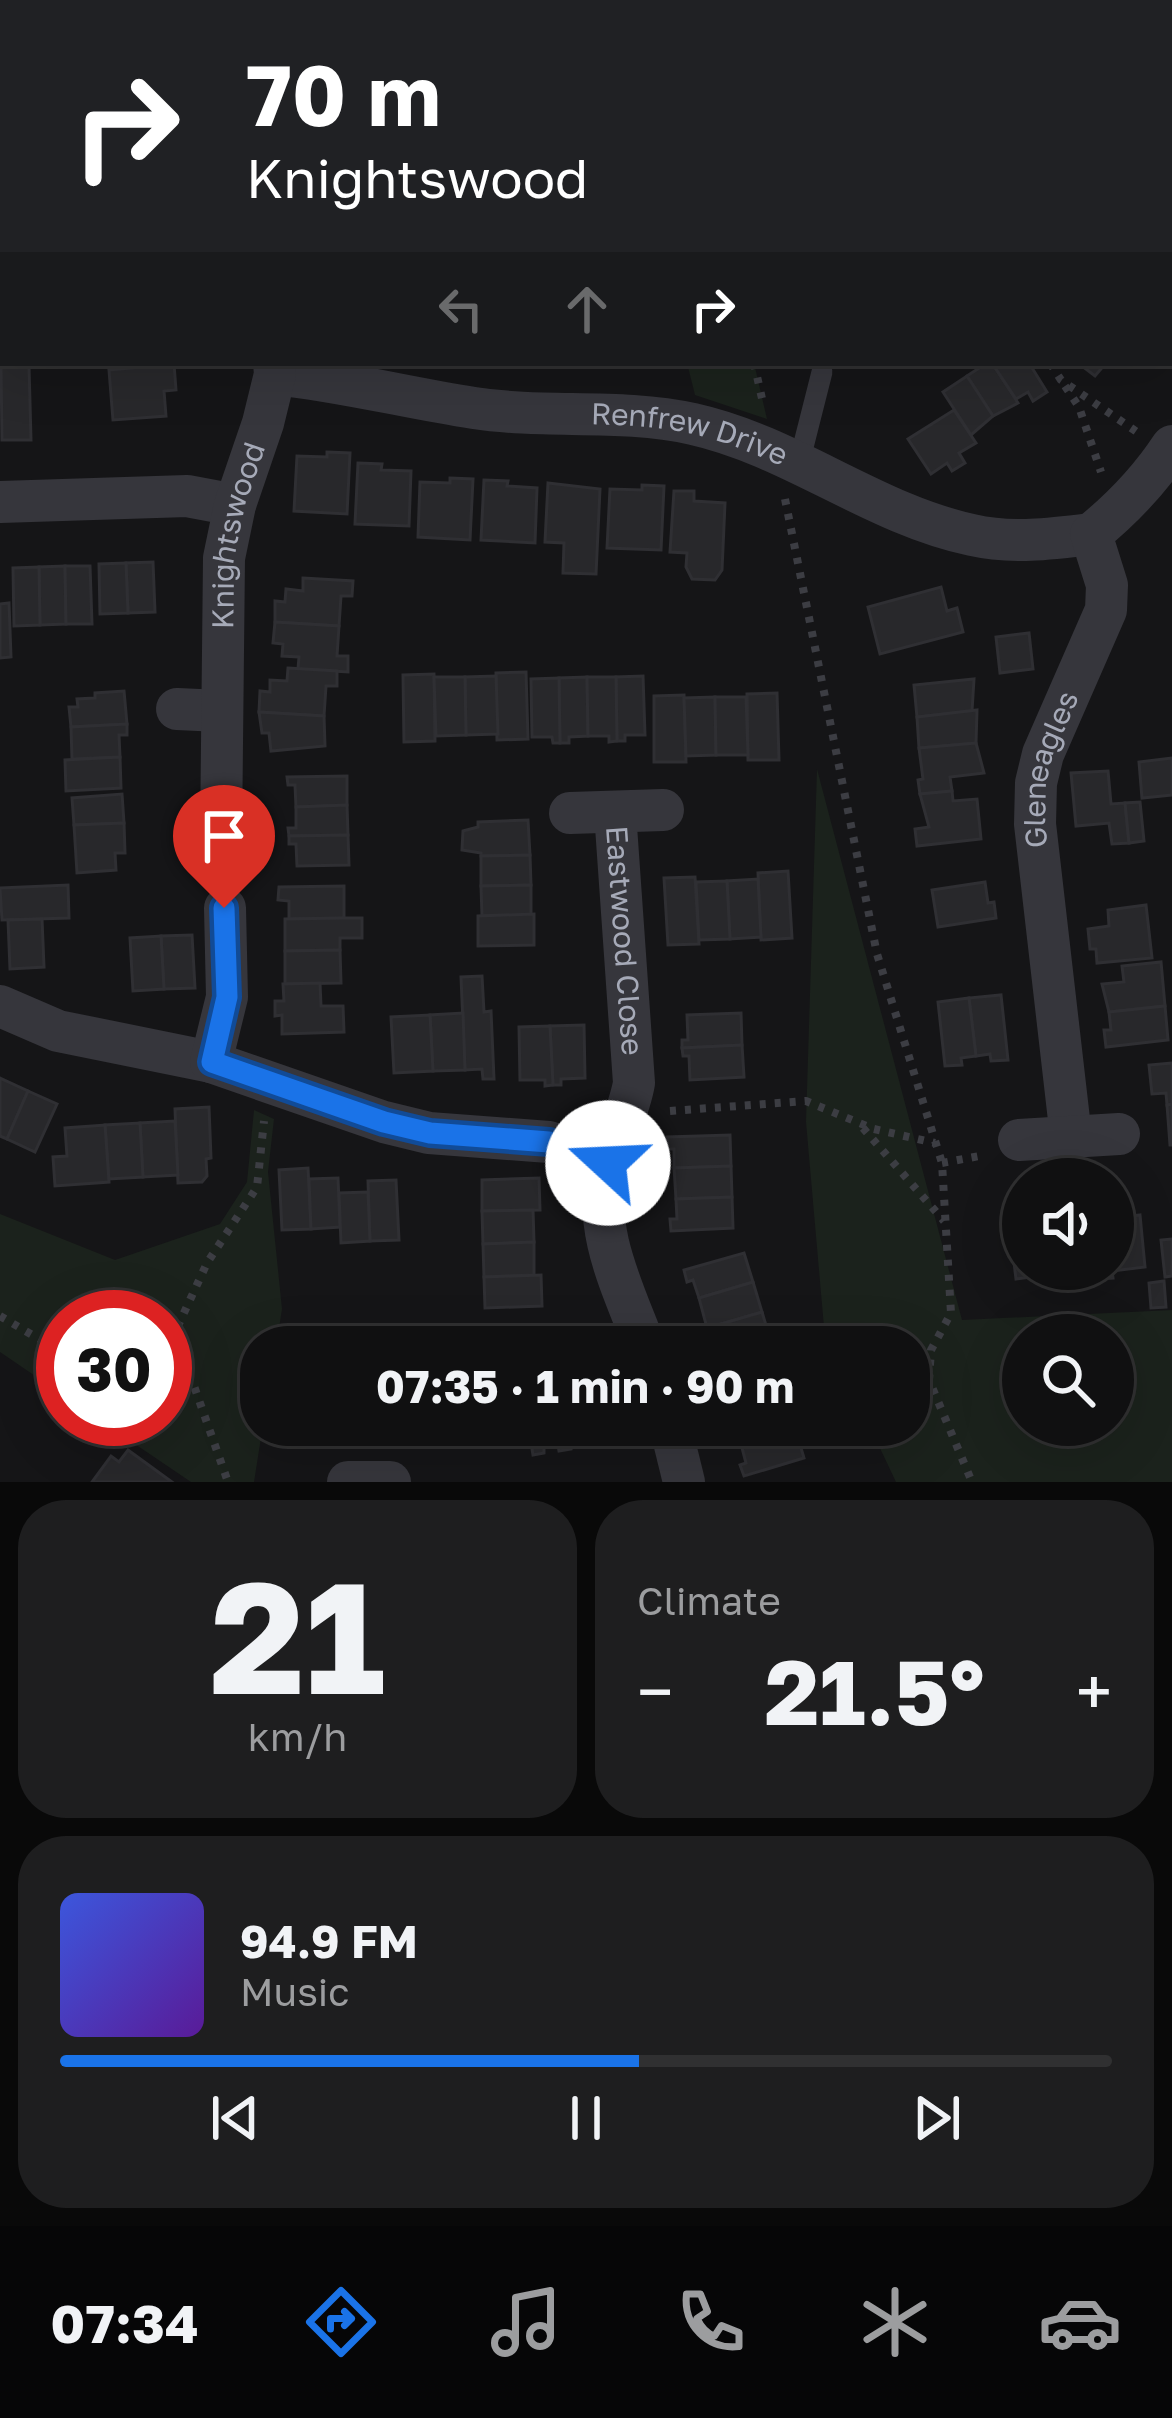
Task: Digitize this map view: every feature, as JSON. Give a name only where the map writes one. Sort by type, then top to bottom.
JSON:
[{"type":"street","name":"Renfrew Drive","points":[[275,368],[473,408],[689,423],[787,458],[892,509],[975,536],[1030,541],[1102,525]]},
{"type":"street","name":"Knightswood","points":[[221,837],[222,583],[235,505],[275,368]]},
{"type":"street","points":[[1102,525],[1156,471],[1170,449]]},
{"type":"street","points":[[0,502],[187,496],[235,505]]},
{"type":"street","name":"Gleneagles","points":[[1071,1138],[1034,824],[1036,783],[1043,754],[1106,610],[1102,525]]},
{"type":"street","points":[[177,710],[221,711]]},
{"type":"street","name":"Eastwood Close","points":[[570,813],[664,810]]},
{"type":"street","name":"Eastwood Close","points":[[615,812],[634,1083],[628,1117],[608,1163],[602,1212],[606,1240],[637,1326]]},
{"type":"street","points":[[212,1062],[227,997],[224,908]]},
{"type":"street","points":[[0,1006],[58,1031],[212,1062],[430,1133],[549,1142],[608,1163]]},
{"type":"street","points":[[1018,1140],[1120,1134]]},
{"type":"street","points":[[675,1446],[684,1482]]},
{"type":"street","points":[[348,1482],[390,1482]]},
{"type":"lane","points":[[787,458],[822,372]]},
{"type":"path","points":[[1052,366],[1085,424],[1102,525]]},
{"type":"path","points":[[1061,380],[1170,449]]},
{"type":"path","points":[[787,458],[877,954],[942,1163],[951,1313],[931,1350],[929,1380],[972,1482]]},
{"type":"path","points":[[192,1295],[257,1186],[268,1084]]},
{"type":"path","points":[[663,1111],[806,1101],[858,1123],[935,1143]]},
{"type":"path","points":[[858,1123],[945,1223]]},
{"type":"path","points":[[0,1316],[36,1337]]},
{"type":"path","points":[[192,1384],[228,1482]]},
{"type":"shaded area","points":[[688,366],[755,366],[767,419],[695,395]]},
{"type":"shaded area","points":[[817,769],[962,1320],[1002,1318],[1002,1446],[1134,1446],[1134,1314],[1088,1314],[1172,1310],[1172,1482],[896,1482],[879,1446],[930,1446],[930,1326],[824,1326],[806,1122]]},
{"type":"shaded area","points":[[254,1110],[274,1119],[268,1172],[282,1309],[279,1326],[240,1326],[240,1446],[260,1446],[254,1482],[191,1482],[138,1446],[192,1446],[192,1290],[36,1290],[36,1377],[0,1352],[0,1214],[115,1260],[220,1224],[247,1182]]},
{"type":"building","points":[[1,366],[29,366],[31,440],[2,440]]},
{"type":"building","points":[[174,366],[176,390],[164,391],[166,416],[113,420],[109,370]]},
{"type":"building","points":[[982,366],[994,366],[1018,403],[993,416],[967,376]]},
{"type":"building","points":[[994,366],[1031,366],[1047,392],[1033,401],[1028,392],[1016,399]]},
{"type":"building","points":[[1082,366],[1103,366],[1095,376]]},
{"type":"building","points":[[967,376],[993,416],[971,435],[943,392]]},
{"type":"building","points":[[954,410],[976,443],[959,453],[965,463],[952,471],[947,463],[931,474],[908,439]]},
{"type":"building","points":[[327,452],[350,453],[347,514],[294,511],[297,456],[327,457]]},
{"type":"building","points":[[358,463],[411,471],[409,526],[355,524]]},
{"type":"building","points":[[450,478],[473,479],[470,540],[418,537],[420,482],[450,483]]},
{"type":"building","points":[[484,480],[537,488],[535,543],[481,540]]},
{"type":"building","points":[[548,483],[600,489],[596,574],[563,573],[564,543],[545,542]]},
{"type":"building","points":[[642,485],[664,486],[661,550],[607,548],[610,489],[642,490]]},
{"type":"building","points":[[674,491],[694,491],[694,501],[725,503],[722,570],[715,580],[692,579],[686,567],[687,553],[670,552]]},
{"type":"building","points":[[153,562],[155,612],[128,613],[126,563]]},
{"type":"building","points":[[126,563],[128,613],[100,614],[99,564]]},
{"type":"building","points":[[65,566],[66,624],[40,625],[39,567]]},
{"type":"building","points":[[65,566],[90,566],[92,624],[66,624]]},
{"type":"building","points":[[39,567],[40,625],[14,626],[13,568]]},
{"type":"building","points":[[303,578],[353,581],[352,596],[341,596],[339,626],[275,622],[275,601],[285,602],[286,589],[303,591]]},
{"type":"building","points":[[941,587],[947,611],[957,608],[963,632],[880,654],[868,607]]},
{"type":"building","points":[[9,603],[11,657],[0,658],[0,604]]},
{"type":"building","points":[[275,622],[339,626],[337,656],[348,656],[348,672],[298,669],[299,657],[282,656],[283,644],[273,643]]},
{"type":"building","points":[[1029,633],[1033,669],[1000,673],[996,637]]},
{"type":"building","points":[[288,668],[337,671],[337,686],[326,686],[324,716],[259,712],[260,691],[270,692],[270,680],[287,681]]},
{"type":"building","points":[[526,672],[528,739],[497,740],[496,673]]},
{"type":"building","points":[[434,674],[435,741],[404,742],[403,675]]},
{"type":"building","points":[[496,676],[498,734],[466,735],[465,677]]},
{"type":"building","points":[[643,676],[645,735],[625,735],[625,741],[617,741],[616,677]]},
{"type":"building","points":[[434,677],[465,677],[466,735],[436,736]]},
{"type":"building","points":[[587,677],[588,736],[569,737],[569,743],[560,743],[559,678]]},
{"type":"building","points":[[587,677],[616,677],[617,741],[588,736]]},
{"type":"building","points":[[559,678],[560,743],[553,743],[552,737],[532,737],[531,679]]},
{"type":"building","points":[[974,679],[972,711],[917,717],[914,685]]},
{"type":"building","points":[[124,691],[127,724],[71,727],[69,707],[78,707],[77,699]]},
{"type":"building","points":[[777,693],[779,760],[748,760],[747,694]]},
{"type":"building","points":[[684,695],[686,762],[654,762],[654,696]]},
{"type":"building","points":[[715,697],[716,755],[686,756],[684,698]]},
{"type":"building","points":[[715,697],[746,697],[748,755],[716,755]]},
{"type":"building","points":[[977,710],[976,743],[919,748],[917,717]]},
{"type":"building","points":[[259,712],[324,716],[325,746],[271,751]]},
{"type":"building","points":[[127,724],[127,735],[119,735],[120,757],[72,759],[71,727]]},
{"type":"building","points":[[976,743],[984,773],[950,777],[952,791],[920,794],[919,748]]},
{"type":"building","points":[[120,757],[121,788],[66,791],[65,760]]},
{"type":"building","points":[[1172,758],[1172,795],[1142,798],[1139,762]]},
{"type":"building","points":[[1108,771],[1111,804],[1125,803],[1129,843],[1112,844],[1109,823],[1076,826],[1071,773]]},
{"type":"building","points":[[347,776],[347,805],[296,807],[295,785],[288,785],[287,777]]},
{"type":"building","points":[[952,791],[953,801],[977,799],[981,839],[917,846],[915,829],[929,827],[920,794]]},
{"type":"building","points":[[122,794],[124,823],[74,825],[72,798]]},
{"type":"building","points":[[1140,802],[1144,841],[1129,843],[1125,803]]},
{"type":"building","points":[[347,805],[348,835],[289,836],[288,828],[296,828],[296,807]]},
{"type":"building","points":[[528,820],[530,855],[481,856],[462,850],[463,831],[478,827],[478,822]]},
{"type":"building","points":[[124,823],[125,853],[115,853],[116,870],[77,873],[74,825]]},
{"type":"building","points":[[348,835],[349,865],[297,866],[296,844],[289,844],[289,836]]},
{"type":"building","points":[[530,855],[531,885],[481,886],[481,856]]},
{"type":"building","points":[[788,871],[792,938],[761,940],[758,873]]},
{"type":"building","points":[[695,877],[699,944],[668,945],[664,878]]},
{"type":"building","points":[[758,879],[761,937],[730,939],[727,881]]},
{"type":"building","points":[[727,881],[730,939],[699,940],[696,882]]},
{"type":"building","points":[[985,882],[996,918],[938,927],[932,890]]},
{"type":"building","points":[[68,885],[69,918],[2,920],[0,888]]},
{"type":"building","points":[[531,885],[531,915],[482,916],[481,886]]},
{"type":"building","points":[[344,886],[344,918],[289,919],[289,901],[278,900],[279,887]]},
{"type":"building","points":[[1146,905],[1152,958],[1097,963],[1088,929],[1109,926],[1108,910]]},
{"type":"building","points":[[534,914],[534,945],[478,946],[478,916]]},
{"type":"building","points":[[362,918],[362,938],[340,938],[340,950],[285,951],[285,919]]},
{"type":"building","points":[[42,919],[44,967],[10,969],[8,920]]},
{"type":"building","points":[[192,935],[195,988],[164,989],[161,936]]},
{"type":"building","points":[[161,936],[164,989],[133,991],[130,938]]},
{"type":"building","points":[[340,950],[341,983],[285,984],[285,951]]},
{"type":"building","points":[[1161,962],[1165,1006],[1109,1012],[1102,984],[1124,982],[1122,966]]},
{"type":"building","points":[[482,976],[484,1012],[491,1011],[494,1079],[483,1079],[482,1069],[465,1070],[461,977]]},
{"type":"building","points":[[320,983],[321,1006],[343,1006],[344,1032],[282,1034],[282,1015],[275,1016],[275,1001],[284,1001],[283,984]]},
{"type":"building","points":[[1001,995],[1008,1060],[991,1061],[990,1054],[976,1056],[969,998]]},
{"type":"building","points":[[969,998],[976,1056],[961,1058],[962,1065],[945,1066],[938,1002]]},
{"type":"building","points":[[1165,1006],[1168,1040],[1106,1047],[1109,1012]]},
{"type":"building","points":[[463,1013],[465,1070],[433,1071],[430,1015]]},
{"type":"building","points":[[741,1013],[742,1045],[682,1048],[682,1040],[688,1040],[687,1015]]},
{"type":"building","points":[[430,1015],[433,1071],[394,1073],[391,1017]]},
{"type":"building","points":[[584,1025],[585,1078],[561,1079],[561,1085],[553,1085],[550,1026]]},
{"type":"building","points":[[550,1026],[553,1085],[545,1086],[545,1080],[520,1080],[519,1027]]},
{"type":"building","points":[[742,1045],[744,1077],[690,1080],[689,1056],[683,1056],[682,1048]]},
{"type":"building","points":[[1172,1063],[1172,1104],[1167,1105],[1166,1093],[1152,1094],[1149,1065]]},
{"type":"building","points":[[0,1078],[28,1091],[7,1139],[0,1136]]},
{"type":"building","points":[[28,1091],[57,1104],[35,1152],[7,1139]]},
{"type":"building","points":[[1172,1104],[1172,1145],[1170,1145],[1167,1105]]},
{"type":"building","points":[[209,1107],[207,1176],[202,1182],[178,1183],[175,1109]]},
{"type":"building","points":[[175,1121],[178,1175],[143,1177],[140,1123]]},
{"type":"building","points":[[140,1123],[143,1177],[109,1179],[105,1125]]},
{"type":"building","points":[[105,1125],[109,1182],[55,1186],[53,1157],[67,1156],[65,1128]]},
{"type":"building","points":[[730,1135],[731,1166],[674,1168],[674,1149],[668,1149],[667,1137]]},
{"type":"building","points":[[731,1166],[732,1197],[676,1199],[674,1168]]},
{"type":"building","points":[[308,1168],[311,1229],[282,1230],[279,1170]]},
{"type":"building","points":[[338,1178],[340,1227],[311,1229],[309,1179]]},
{"type":"building","points":[[539,1178],[540,1210],[482,1211],[482,1180]]},
{"type":"building","points":[[396,1180],[399,1240],[370,1241],[368,1181]]},
{"type":"building","points":[[368,1192],[370,1241],[341,1243],[339,1193]]},
{"type":"building","points":[[732,1197],[733,1228],[671,1231],[670,1219],[677,1219],[676,1199]]},
{"type":"building","points":[[533,1210],[534,1242],[483,1244],[482,1211]]},
{"type":"building","points":[[1140,1215],[1145,1267],[1134,1268],[1134,1216]]},
{"type":"building","points":[[1172,1239],[1172,1276],[1165,1277],[1161,1240]]},
{"type":"building","points":[[534,1242],[534,1275],[484,1277],[483,1244]]},
{"type":"building","points":[[744,1253],[753,1282],[699,1298],[693,1280],[687,1282],[684,1270]]},
{"type":"building","points":[[541,1275],[542,1306],[485,1308],[484,1277]]},
{"type":"building","points":[[1164,1281],[1166,1307],[1151,1308],[1149,1283]]},
{"type":"building","points":[[753,1282],[762,1312],[706,1326],[699,1298]]},
{"type":"building","points":[[762,1312],[766,1326],[714,1326]]},
{"type":"building","points":[[532,1446],[544,1446],[544,1453],[533,1455]]},
{"type":"building","points":[[742,1446],[800,1446],[804,1458],[744,1476],[740,1465],[746,1463]]},
{"type":"building","points":[[128,1450],[172,1482],[92,1482],[111,1456],[119,1462]]},
{"type":"route","points":[[224,908],[227,997],[212,1062],[384,1122],[430,1133],[549,1142],[608,1163]]}]
